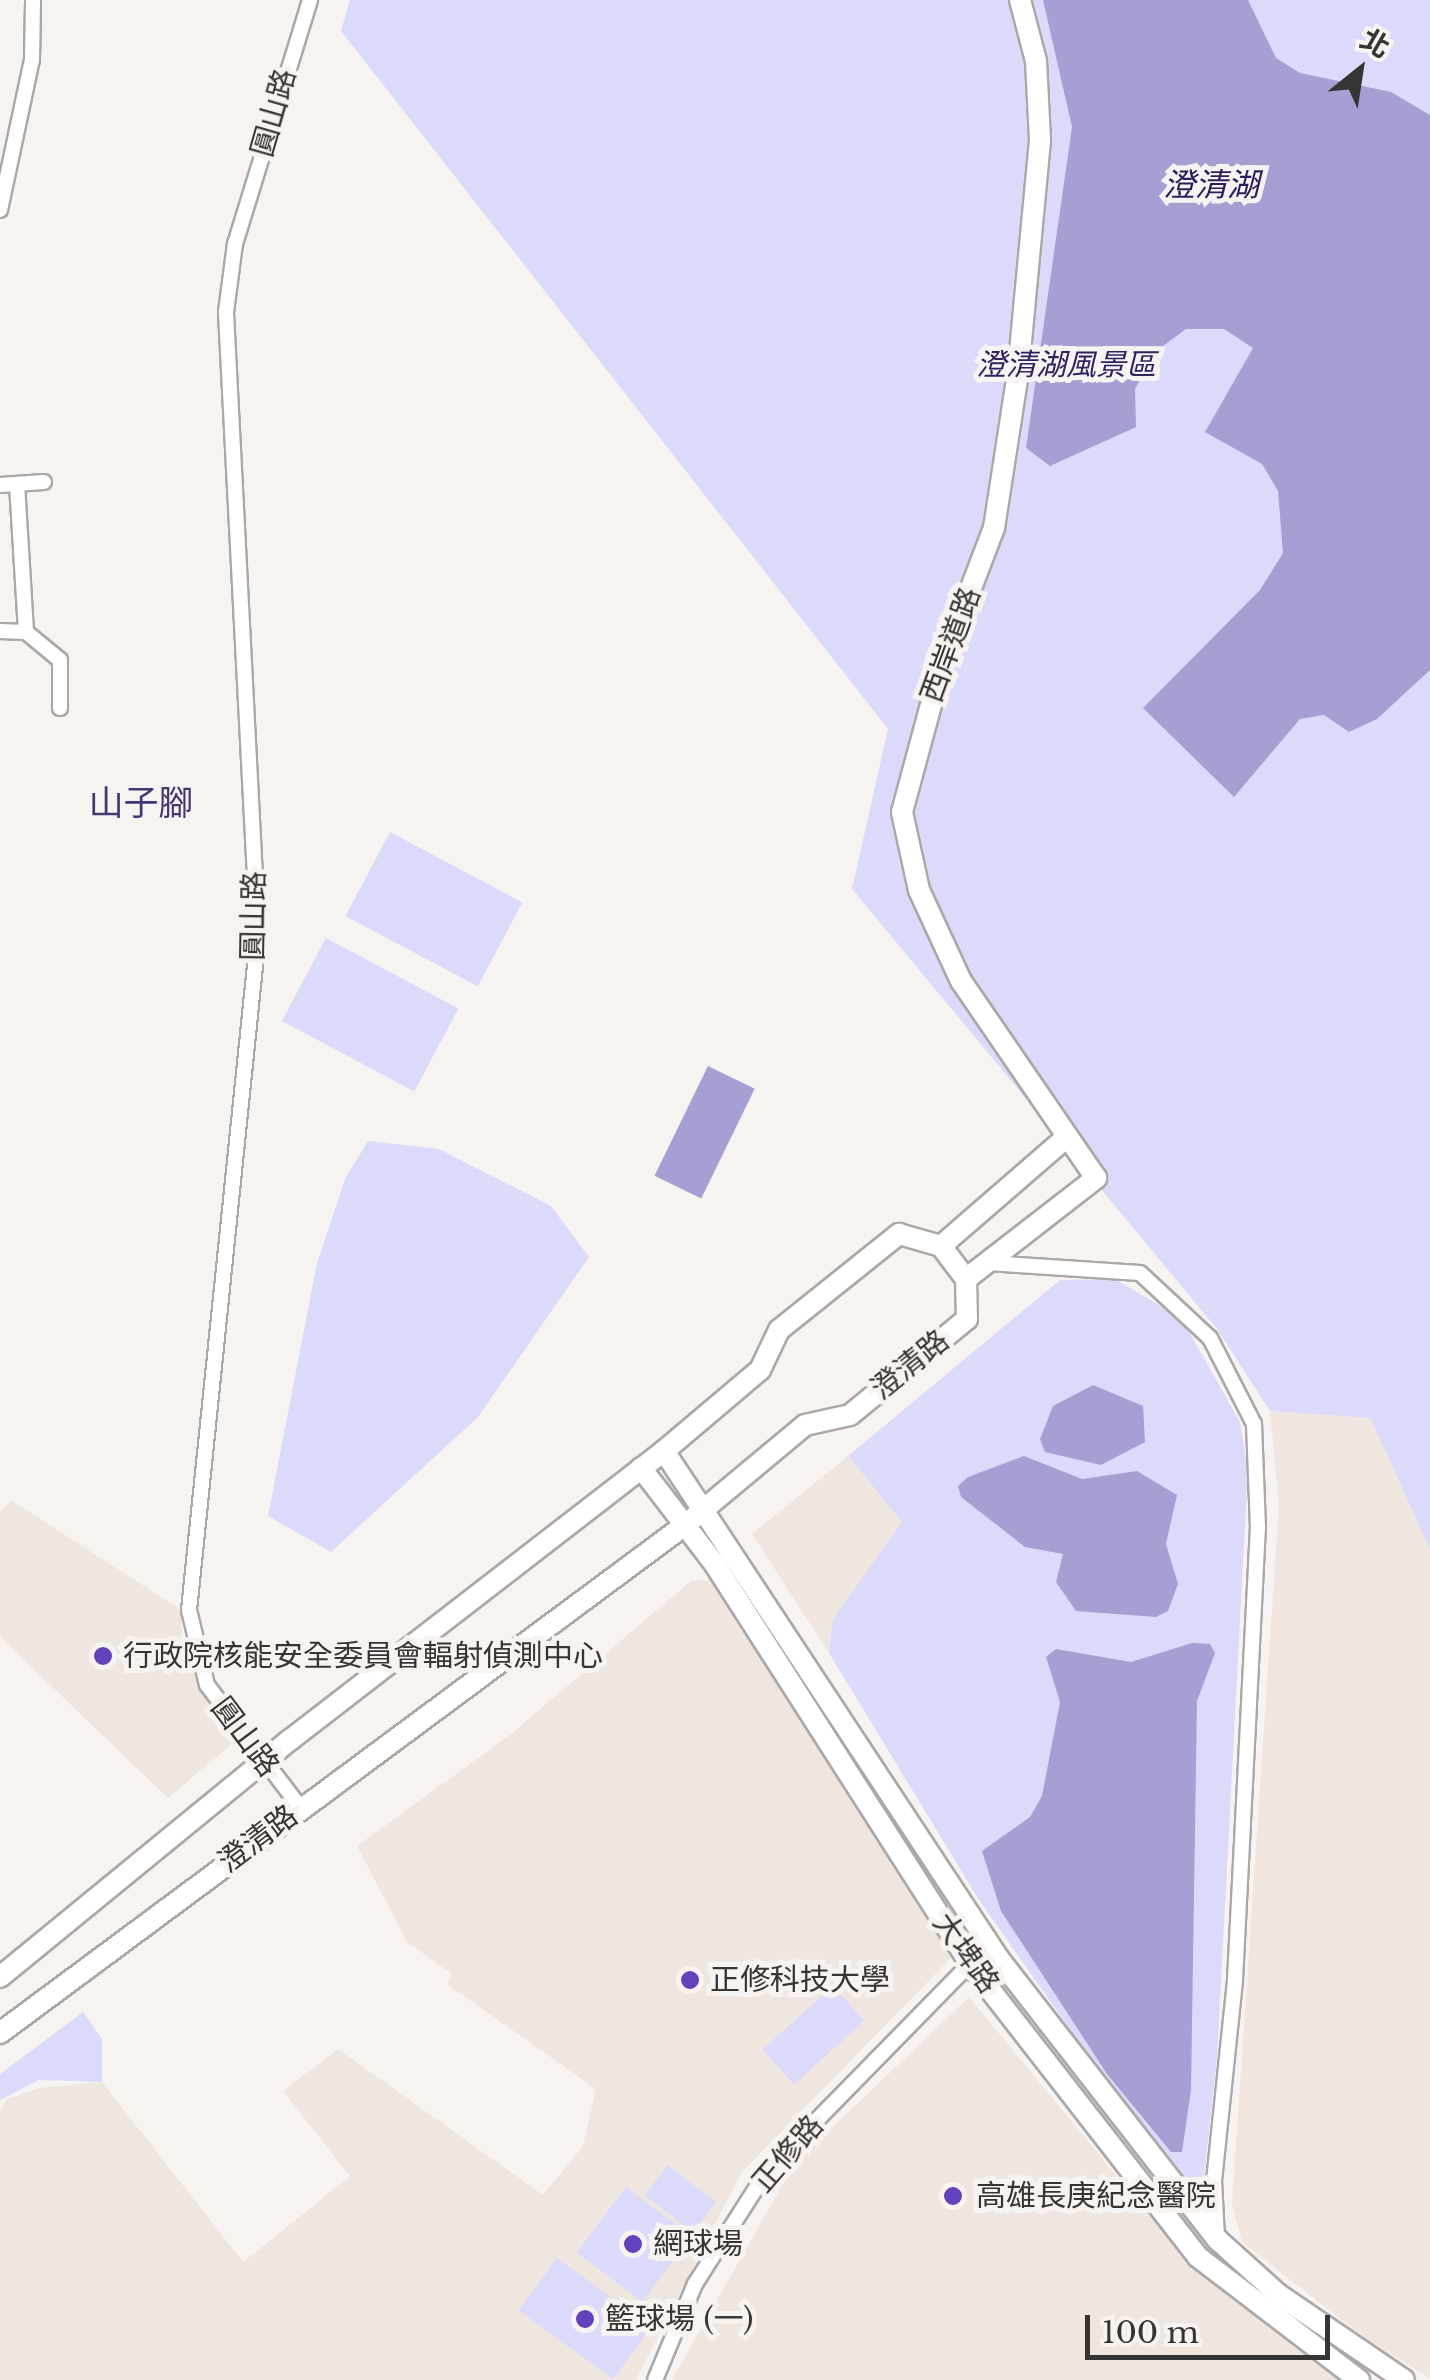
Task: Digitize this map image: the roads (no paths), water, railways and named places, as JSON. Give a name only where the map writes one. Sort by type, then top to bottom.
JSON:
[{"type":"main road","name":"西岸道路","points":[[988,1263],[1096,1178],[961,981],[918,890],[902,812],[942,664],[994,528],[1032,251],[1040,140],[1036,61],[1020,0]]},
{"type":"main road","points":[[988,1263],[966,1279],[941,1246],[1068,1138]]},
{"type":"main road","name":"澄清路","points":[[0,1977],[262,1762],[664,1452],[760,1370],[779,1330],[899,1234],[941,1246]]},
{"type":"main road","name":"澄清路","points":[[0,2032],[300,1806],[686,1525],[805,1425],[850,1415],[967,1318],[966,1279]]},
{"type":"main road","name":"大埤路","points":[[664,1452],[707,1508],[999,1960],[1218,2240],[1278,2295],[1404,2380]]},
{"type":"main road","name":"大埤路","points":[[641,1468],[686,1525],[970,1964],[1198,2256],[1359,2380]]},
{"type":"street","points":[[0,210],[32,60],[33,0]]},
{"type":"street","name":"圓山路","points":[[300,1806],[262,1762],[207,1686],[189,1610],[258,936],[226,312],[235,244],[310,0]]},
{"type":"street","points":[[0,485],[44,482]]},
{"type":"street","points":[[17,484],[26,632]]},
{"type":"street","points":[[0,631],[26,632],[60,660],[60,708]]},
{"type":"street","points":[[988,1263],[1140,1273],[1210,1338],[1254,1424],[1257,1546],[1236,1981],[1214,2181],[1218,2240]]},
{"type":"street","name":"正修路","points":[[655,2380],[695,2284],[767,2171],[970,1964]]},
{"type":"water","name":"澄清湖","points":[[1043,0],[1248,0],[1276,58],[1300,73],[1391,92],[1430,115],[1430,670],[1377,719],[1349,732],[1324,715],[1300,719],[1234,797],[1143,708],[1260,590],[1283,553],[1278,491],[1262,464],[1205,432],[1253,348],[1224,329],[1186,329],[1155,352],[1135,389],[1136,427],[1050,466],[1026,448],[1072,127]]},
{"type":"water","points":[[708,1066],[755,1089],[701,1198],[655,1176]]},
{"type":"water","points":[[1093,1385],[1143,1406],[1145,1442],[1101,1465],[1045,1452],[1040,1439],[1053,1406]]},
{"type":"water","points":[[1024,1456],[1082,1479],[1137,1471],[1177,1495],[1166,1544],[1178,1584],[1168,1611],[1156,1617],[1076,1611],[1056,1582],[1063,1554],[1025,1547],[961,1497],[958,1486],[968,1477]]},
{"type":"water","points":[[1192,1643],[1210,1644],[1215,1653],[1197,1701],[1191,2090],[1182,2152],[1171,2152],[1107,2074],[1001,1911],[982,1851],[1030,1817],[1042,1796],[1060,1702],[1046,1657],[1056,1649],[1131,1662]]},
{"type":"place","name":"行政院核能安全委員會輻射偵測中心","points":[[103,1656]]},
{"type":"place","name":"正修科技大學","points":[[690,1980]]},
{"type":"place","name":"高雄長庚紀念醫院","points":[[953,2196]]},
{"type":"place","name":"網球場","points":[[633,2244]]},
{"type":"place","name":"籃球場 (一)","points":[[585,2319]]},
{"type":"district","name":"山子腳","points":[[141,803]]},
{"type":"park label","name":"澄清湖風景區","points":[[1066,365]]}]
